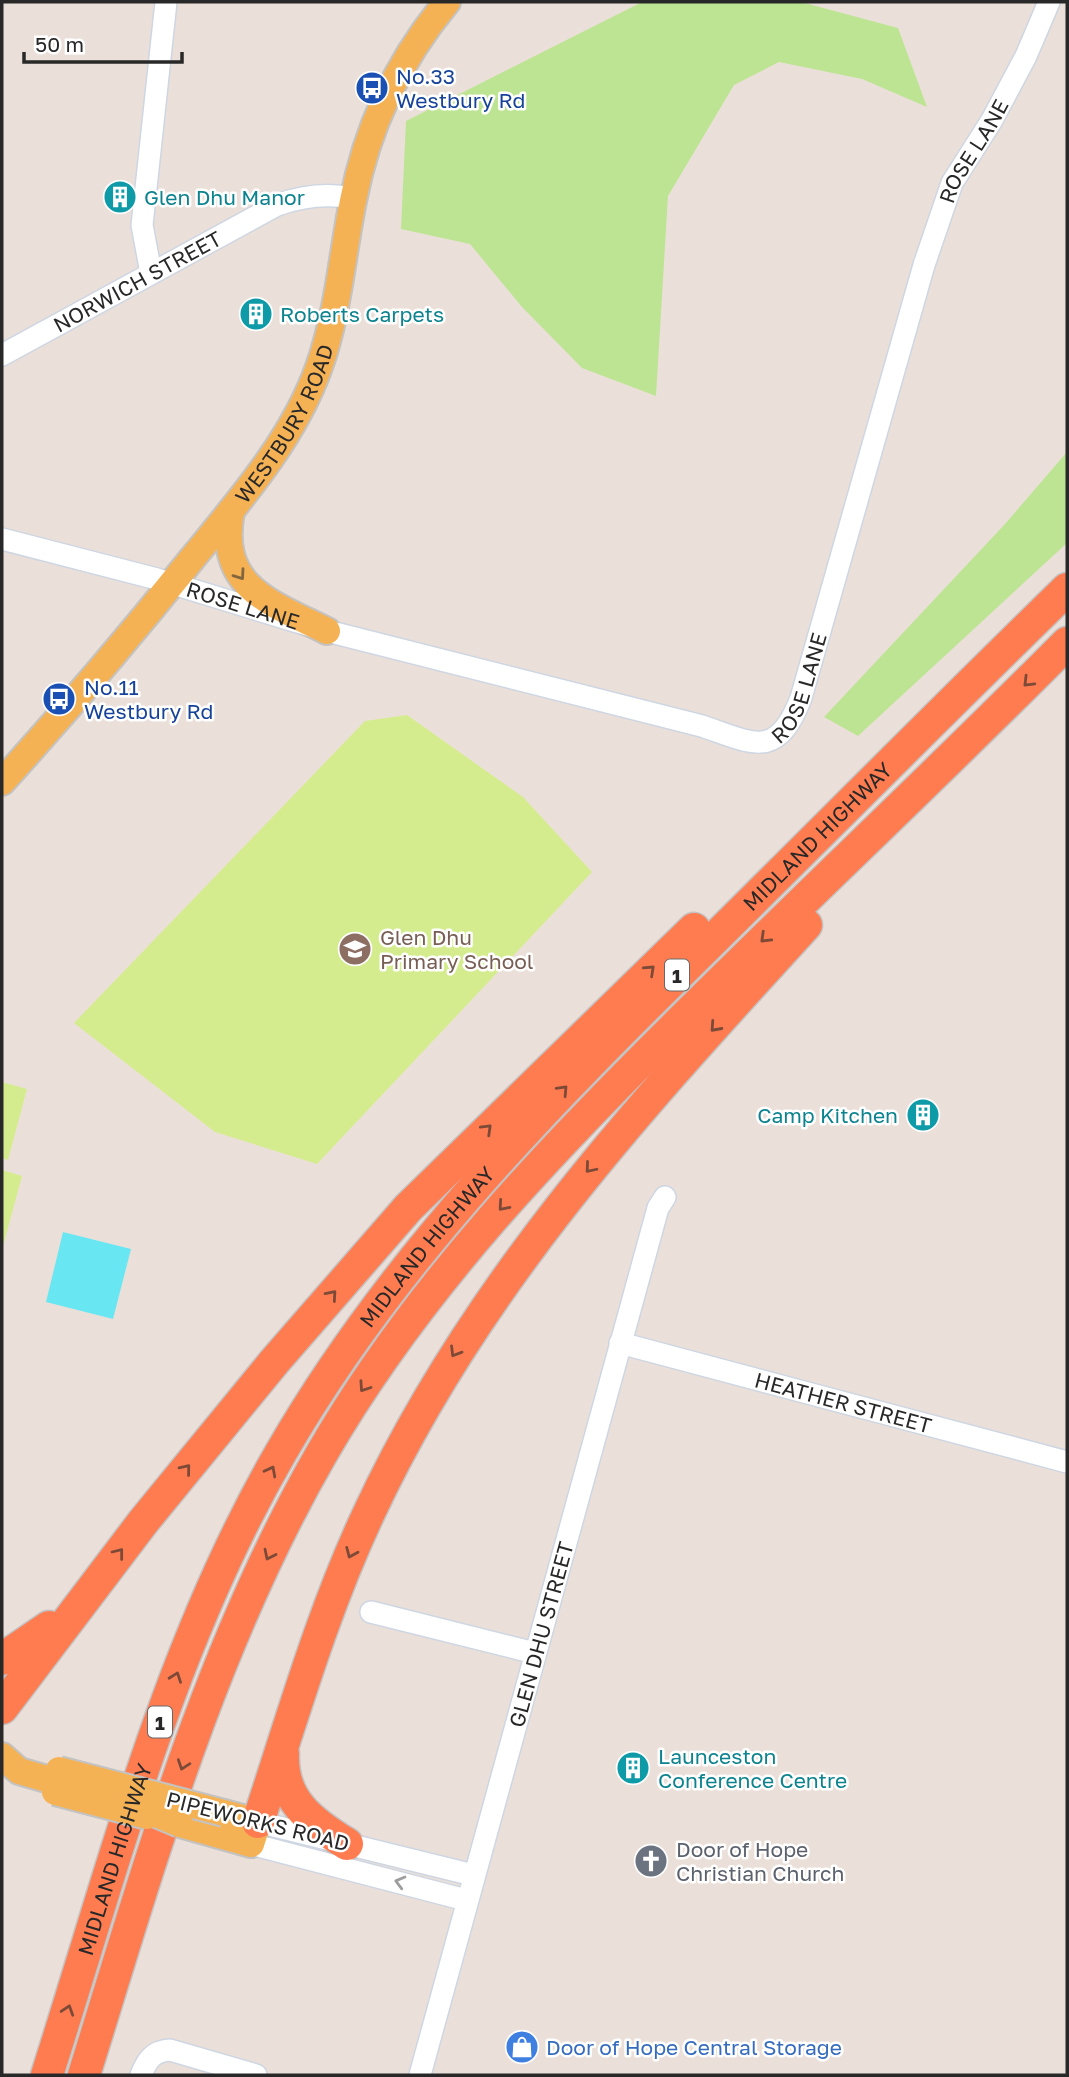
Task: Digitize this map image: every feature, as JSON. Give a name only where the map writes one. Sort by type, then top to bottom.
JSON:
[{"type":"highway","name":"MIDLAND HIGHWAY","points":[[47,2075],[148,1757],[186,1651],[243,1523],[279,1455],[352,1339],[432,1234],[571,1081],[1067,589]]},
{"type":"highway","points":[[2,1708],[96,1583],[274,1362],[450,1164],[808,817],[1037,618]]},
{"type":"highway","name":"MIDLAND HIGHWAY","points":[[84,2075],[153,1852],[213,1678],[293,1507],[323,1451],[365,1385],[474,1239],[570,1132],[1067,643]]},
{"type":"highway","points":[[255,1833],[334,1597],[367,1516],[432,1391],[501,1283],[611,1144],[990,721]]},
{"type":"highway","points":[[2,1659],[42,1633],[96,1583]]},
{"type":"highway","points":[[284,1742],[285,1779],[296,1804],[310,1820],[347,1844]]},
{"type":"main road","name":"WESTBURY ROAD","points":[[2,782],[231,511],[301,409],[320,366],[332,321],[354,198],[368,147],[392,82],[409,51],[447,2]]},
{"type":"main road","points":[[231,511],[228,547],[242,579],[266,600],[327,631]]},
{"type":"main road","name":"PIPEWORKS ROAD","points":[[2,1755],[57,1781],[148,1809],[180,1825],[221,1824]]},
{"type":"main road","name":"PIPEWORKS ROAD","points":[[2,1779],[57,1781],[255,1833]]},
{"type":"street","points":[[151,273],[142,225],[166,2]]},
{"type":"street","name":"ROSE LANE","points":[[2,539],[172,584],[327,631],[702,726],[742,740],[765,742],[782,734],[800,698],[924,265],[952,183],[1009,88],[1049,2]]},
{"type":"street","name":"NORWICH STREET","points":[[2,355],[151,273],[296,198],[336,195],[354,198]]},
{"type":"street","name":"GLEN DHU STREET","points":[[420,2075],[620,1343],[659,1208],[665,1197]]},
{"type":"street","name":"HEATHER STREET","points":[[620,1343],[1067,1462]]},
{"type":"street","points":[[371,1612],[535,1653]]},
{"type":"street","name":"PIPEWORKS ROAD","points":[[255,1833],[347,1844],[473,1875]]},
{"type":"street","name":"PIPEWORKS ROAD","points":[[255,1833],[466,1900]]},
{"type":"street","points":[[141,2075],[150,2057],[159,2050],[170,2050],[256,2075]]},
{"type":"green space","points":[[642,2],[801,2],[898,28],[927,107],[862,79],[779,62],[734,85],[668,196],[656,396],[582,368],[522,307],[470,244],[401,229],[406,121]]},
{"type":"green space","points":[[1067,452],[1067,543],[858,736],[824,717],[1005,524]]},
{"type":"green space","points":[[407,715],[523,797],[592,872],[317,1164],[215,1132],[74,1023],[365,721]]},
{"type":"green space","points":[[2,1082],[27,1089],[8,1160],[2,1158]]},
{"type":"green space","points":[[2,1170],[22,1176],[2,1250]]},
{"type":"water","points":[[63,1232],[131,1249],[113,1319],[46,1302]]},
{"type":"place","name":"No.33 Westbury Rd","points":[[372,88]]},
{"type":"place","name":"Glen Dhu Manor","points":[[120,197]]},
{"type":"place","name":"Roberts Carpets","points":[[256,314]]},
{"type":"place","name":"No.11 Westbury Rd","points":[[59,699]]},
{"type":"place","name":"Glen Dhu Primary School","points":[[355,949]]},
{"type":"place","name":"Camp Kitchen","points":[[923,1115]]},
{"type":"place","name":"Launceston Conference Centre","points":[[633,1768]]},
{"type":"place","name":"Door of Hope Christian Church","points":[[651,1861]]},
{"type":"place","name":"Door of Hope Central Storage","points":[[522,2047]]}]
